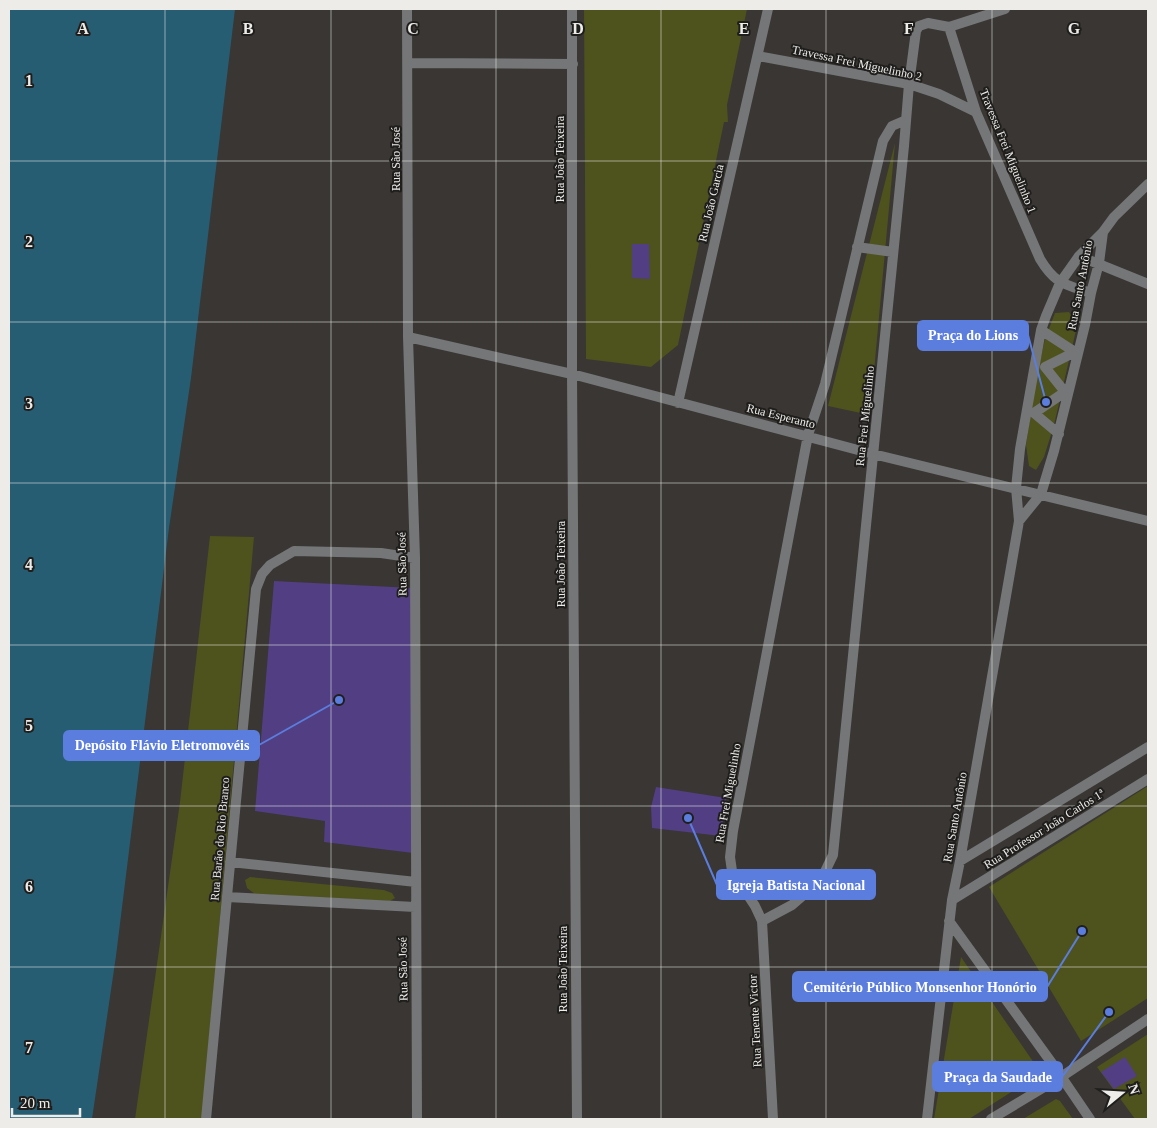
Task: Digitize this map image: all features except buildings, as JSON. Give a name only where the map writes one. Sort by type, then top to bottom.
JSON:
[{"type":"street","name":"Rua São José","points":[[407,9],[408,337],[415,558],[417,1119]]},
{"type":"street","name":"Rua João Teixeira","points":[[572,9],[572,374],[577,1119]]},
{"type":"street","name":"Rua João Garcia","points":[[678,403],[768,9]]},
{"type":"street","points":[[949,27],[1006,9]]},
{"type":"street","name":"Rua Frei Miguelinho","points":[[906,120],[892,126],[883,141],[825,384],[808,435],[733,831],[730,857],[732,871],[762,921],[792,905],[821,880],[833,855],[893,252],[906,120],[909,84],[916,31],[919,26],[924,24],[949,27]]},
{"type":"street","name":"Travessa Frei Miguelinho 1","points":[[949,27],[976,112],[1046,270],[1060,283],[1091,293]]},
{"type":"street","name":"Travessa Frei Miguelinho 2","points":[[758,56],[909,84],[938,94],[976,112]]},
{"type":"street","points":[[408,63],[573,64]]},
{"type":"street","points":[[1103,232],[1114,217],[1148,184]]},
{"type":"street","name":"Rua Santo Antônio","points":[[927,1119],[952,900],[1019,521],[1016,488],[1020,449],[1041,330],[1060,283],[1079,256],[1103,232]]},
{"type":"street","name":"Rua Santo Antônio","points":[[1019,521],[1041,494],[1059,434],[1091,293],[1100,263],[1103,232]]},
{"type":"street","points":[[857,247],[893,252]]},
{"type":"street","points":[[1079,256],[1148,284]]},
{"type":"street","points":[[1041,330],[1074,352],[1045,366],[1065,392],[1034,414],[1059,434]]},
{"type":"street","name":"Rua Esperanto","points":[[408,337],[572,374],[678,403],[808,435],[873,454],[1148,521]]},
{"type":"street","name":"Rua Barão do Rio Branco","points":[[206,1119],[256,589],[262,574],[270,565],[294,551],[381,553],[415,558]]},
{"type":"street","name":"Rua Professor João Carlos 1ª","points":[[960,861],[1148,747]]},
{"type":"street","name":"Rua Professor João Carlos 1ª","points":[[952,900],[1148,779]]},
{"type":"street","points":[[230,862],[416,882]]},
{"type":"street","points":[[227,897],[415,907]]},
{"type":"street","name":"Rua Tenente Victor","points":[[762,921],[773,1119]]},
{"type":"street","points":[[949,921],[1090,1119]]},
{"type":"street","points":[[991,1119],[1003,1116],[1148,1019]]},
{"type":"green space","points":[[584,9],[747,9],[727,105],[728,122],[724,122],[678,345],[651,367],[586,359]]},
{"type":"green space","points":[[895,143],[870,415],[828,406]]},
{"type":"green space","points":[[1069,312],[1077,326],[1054,425],[1044,457],[1036,470],[1029,466],[1026,445],[1035,384],[1045,339],[1055,313]]},
{"type":"green space","points":[[210,536],[254,537],[202,1119],[135,1119],[180,802]]},
{"type":"green space","points":[[1148,786],[1148,998],[1081,1041],[989,887]]},
{"type":"green space","points":[[250,877],[384,890],[392,893],[395,898],[390,901],[255,894],[247,888],[245,880]]},
{"type":"green space","points":[[961,957],[1041,1073],[969,1119],[934,1119]]},
{"type":"green space","points":[[1148,1034],[1148,1119],[1135,1119],[1097,1067]]},
{"type":"green space","points":[[1056,1099],[1060,1101],[1073,1119],[1023,1119]]},
{"type":"water","points":[[9,9],[235,9],[191,378],[169,528],[116,956],[92,1119],[9,1119]]},
{"type":"place","name":"Praça do Lions","points":[[1046,402]]},
{"type":"place","name":"Depósito Flávio Eletromovéis","points":[[339,700]]},
{"type":"place","name":"Igreja Batista Nacional","points":[[688,818]]},
{"type":"place","name":"Cemitério Público Monsenhor Honório","points":[[1082,931]]},
{"type":"place","name":"Praça da Saudade","points":[[1109,1012]]}]
